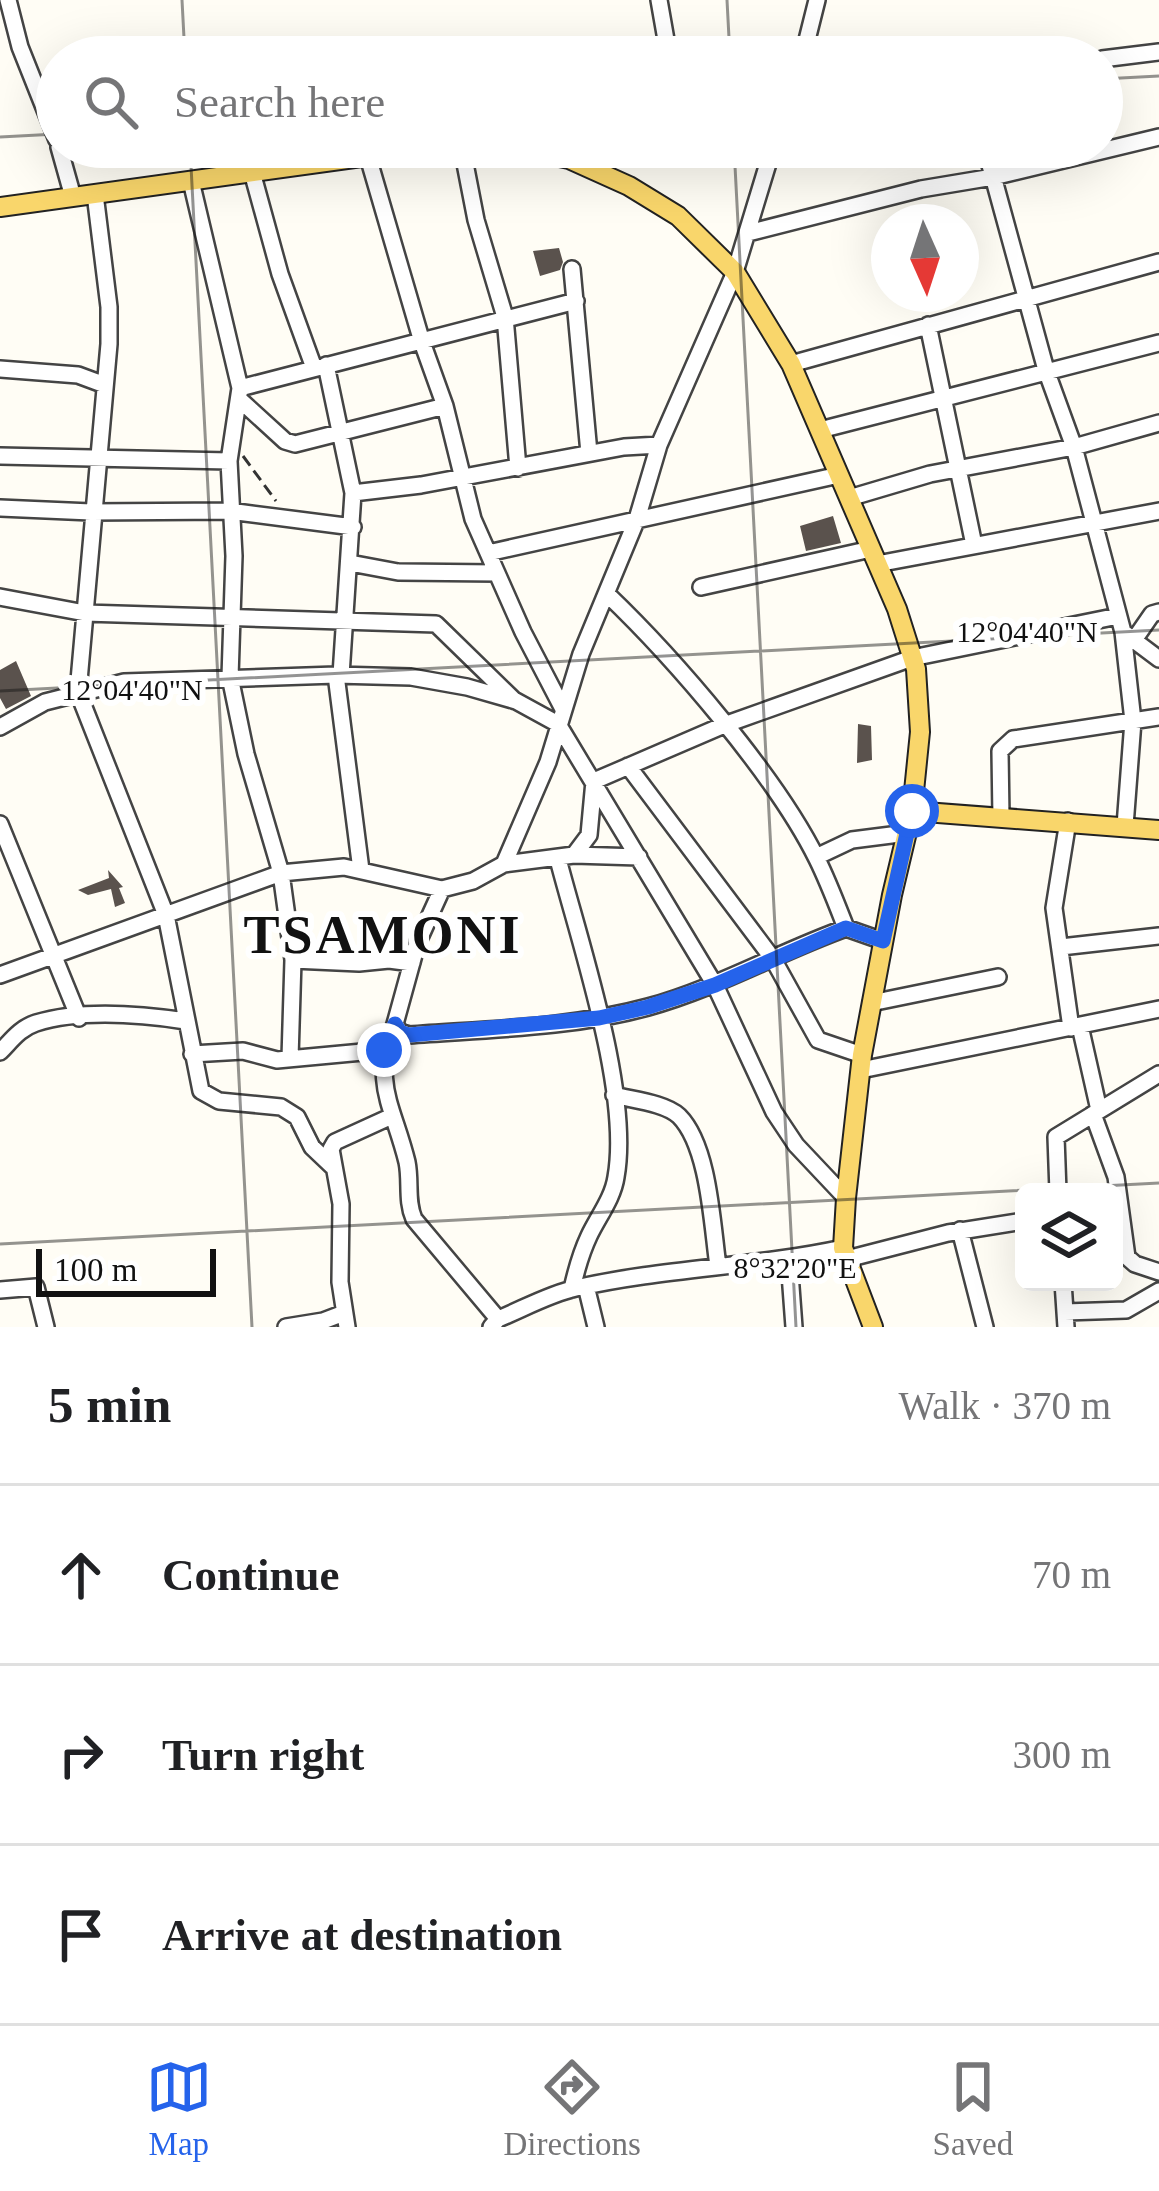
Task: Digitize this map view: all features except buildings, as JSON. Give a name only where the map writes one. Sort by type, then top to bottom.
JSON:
[{"type":"main road","points":[[0,207],[283,168]]},
{"type":"main road","points":[[589,168],[678,216],[735,272],[791,364],[913,658],[920,732],[912,811],[871,1003],[846,1198],[845,1254],[873,1327]]},
{"type":"main road","points":[[912,811],[1159,830]]},
{"type":"street","points":[[8,0],[36,87]]},
{"type":"street","points":[[659,0],[666,36]]},
{"type":"street","points":[[808,36],[817,0]]},
{"type":"street","points":[[1123,56],[1159,52]]},
{"type":"street","points":[[1123,146],[1159,137]]},
{"type":"street","points":[[65,168],[73,197]]},
{"type":"street","points":[[371,168],[445,406],[473,519],[560,716],[715,985],[774,1112],[796,1145],[846,1198]]},
{"type":"street","points":[[466,168],[476,220],[506,316],[518,468]]},
{"type":"street","points":[[504,864],[534,798],[560,716],[637,519],[658,445],[735,272],[767,168]]},
{"type":"street","points":[[991,168],[1125,629],[1133,721],[1125,826]]},
{"type":"street","points":[[748,233],[921,189],[1030,168]]},
{"type":"street","points":[[252,172],[280,274],[343,431],[353,494],[339,675],[361,870]]},
{"type":"street","points":[[191,181],[239,393],[229,511],[234,556],[230,676],[246,754],[281,873],[293,960],[290,1058]]},
{"type":"street","points":[[95,194],[109,307],[78,692],[166,915],[202,1091],[219,1101],[281,1107],[297,1117],[313,1147],[332,1166]]},
{"type":"street","points":[[791,364],[1159,262]]},
{"type":"street","points":[[572,269],[589,453]]},
{"type":"street","points":[[239,393],[506,316],[576,301]]},
{"type":"street","points":[[928,325],[974,544]]},
{"type":"street","points":[[820,430],[1159,343]]},
{"type":"street","points":[[0,369],[58,372],[106,385]]},
{"type":"street","points":[[239,393],[285,441],[305,443],[445,406]]},
{"type":"street","points":[[849,498],[1159,423]]},
{"type":"street","points":[[353,494],[658,445]]},
{"type":"street","points":[[0,456],[232,453]]},
{"type":"street","points":[[488,554],[839,475]]},
{"type":"street","points":[[0,508],[229,511],[353,527]]},
{"type":"street","points":[[701,586],[1159,511]]},
{"type":"street","points":[[350,563],[398,572],[497,573]]},
{"type":"street","points":[[607,595],[724,725],[778,796],[816,857],[846,928]]},
{"type":"street","points":[[0,597],[85,613],[440,625],[516,701]]},
{"type":"street","points":[[594,781],[724,725],[913,658],[1125,629],[1159,612]]},
{"type":"street","points":[[1125,629],[1159,659]]},
{"type":"street","points":[[0,728],[45,702],[78,692],[124,682],[230,676],[411,677],[560,716]]},
{"type":"street","points":[[1001,817],[1000,751],[1004,745],[1025,736],[1159,717]]},
{"type":"street","points":[[628,766],[773,959],[818,1040],[861,1063],[1159,1010]]},
{"type":"street","points":[[566,857],[589,835],[594,781]]},
{"type":"street","points":[[1068,821],[1054,899],[1075,1027],[1116,1177],[1127,1257],[1159,1272]]},
{"type":"street","points":[[0,824],[80,1018]]},
{"type":"street","points":[[816,857],[864,837],[907,833]]},
{"type":"street","points":[[0,975],[281,873],[344,867],[442,889],[473,881],[504,864],[566,857],[639,857]]},
{"type":"street","points":[[566,857],[614,1095],[618,1142],[614,1188],[588,1237],[579,1287],[596,1327]]},
{"type":"street","points":[[442,889],[412,963],[384,1050],[382,1072],[408,1165],[413,1219],[495,1323],[579,1287],[718,1265],[845,1254],[1015,1222]]},
{"type":"street","points":[[395,1024],[409,1035],[599,1018],[715,985],[846,928],[883,941]]},
{"type":"street","points":[[1060,947],[1159,936]]},
{"type":"street","points":[[293,960],[412,963]]},
{"type":"street","points":[[871,1003],[998,976]]},
{"type":"street","points":[[0,1052],[33,1024],[147,1015],[186,1021]]},
{"type":"street","points":[[192,1054],[243,1051],[277,1060],[384,1050]]},
{"type":"street","points":[[1058,1183],[1056,1137],[1159,1075]]},
{"type":"street","points":[[614,1095],[669,1110],[692,1136],[704,1176],[718,1265]]},
{"type":"street","points":[[286,1327],[346,1320],[340,1282],[341,1204],[329,1156],[335,1142],[392,1116]]},
{"type":"street","points":[[961,1230],[985,1327]]},
{"type":"street","points":[[789,1260],[794,1327]]},
{"type":"street","points":[[0,1291],[37,1287],[46,1327]]},
{"type":"street","points":[[1066,1320],[1126,1310],[1159,1291]]},
{"type":"path","points":[[232,453],[269,488],[284,517]]},
{"type":"district","name":"TSAMONI","points":[[383,934]]},
{"type":"route","points":[[384,1050],[395,1024],[409,1035],[613,1016],[715,985],[846,928],[883,941],[912,811]]}]
